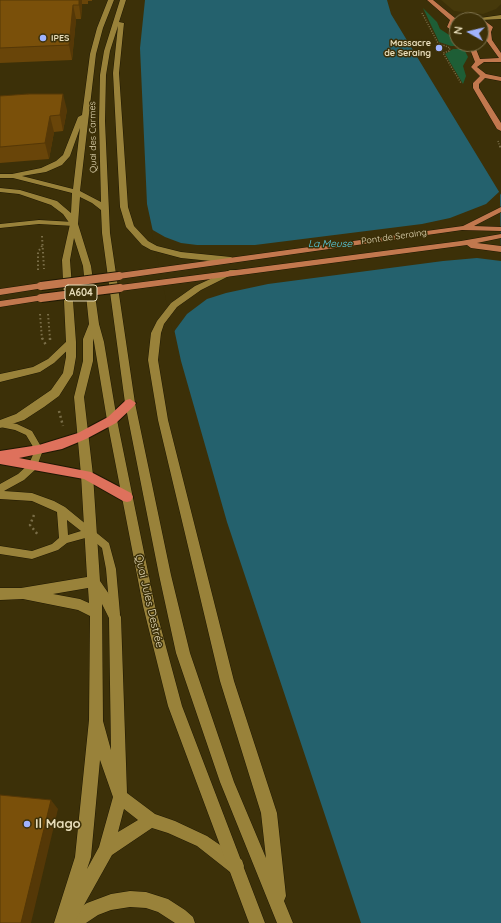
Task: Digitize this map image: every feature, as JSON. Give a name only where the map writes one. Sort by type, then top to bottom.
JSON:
[{"type":"highway","points":[[0,456],[39,450],[62,444],[82,436],[112,420],[130,403]]},
{"type":"highway","points":[[0,459],[87,475],[127,497]]},
{"type":"main road","name":"Quai des Carmes","points":[[87,266],[74,224],[76,192],[93,54],[100,28],[111,0]]},
{"type":"main road","name":"Quai des Carmes","points":[[115,276],[105,209],[102,121],[103,75],[107,52],[123,0]]},
{"type":"main road","points":[[430,0],[449,16]]},
{"type":"main road","points":[[437,7],[449,12]]},
{"type":"main road","points":[[118,13],[122,21],[116,73],[124,207],[130,228],[145,243],[154,248],[181,255],[231,260]]},
{"type":"main road","points":[[489,19],[501,17]]},
{"type":"main road","points":[[489,29],[501,22]]},
{"type":"main road","points":[[489,40],[501,59]]},
{"type":"main road","points":[[474,52],[478,62]]},
{"type":"main road","points":[[501,59],[490,59],[475,64],[476,70],[484,76],[501,79]]},
{"type":"main road","points":[[484,76],[476,83],[476,88],[501,129]]},
{"type":"main road","points":[[0,176],[12,176],[43,170],[60,163],[66,156],[87,103]]},
{"type":"main road","points":[[12,176],[76,192],[95,201],[105,209]]},
{"type":"main road","points":[[0,190],[20,192],[54,203],[66,212],[74,224]]},
{"type":"main road","points":[[462,228],[501,209]]},
{"type":"main road","points":[[0,226],[39,222],[74,224]]},
{"type":"main road","points":[[0,424],[20,416],[55,393],[68,374],[72,342],[66,260],[74,224]]},
{"type":"main road","points":[[462,228],[501,229]]},
{"type":"main road","name":"Pont de Seraing","points":[[231,260],[462,228]]},
{"type":"main road","points":[[460,244],[501,236]]},
{"type":"main road","points":[[460,244],[501,249]]},
{"type":"main road","name":"Pont de Seraing","points":[[233,272],[460,244]]},
{"type":"main road","name":"A604","points":[[0,292],[231,260]]},
{"type":"main road","name":"Quai Jules Destrée","points":[[87,266],[94,324],[99,342],[112,420],[149,606],[175,706],[257,923]]},
{"type":"main road","points":[[233,272],[198,288],[186,296],[167,313],[156,332],[153,346],[153,360],[163,420],[227,681],[269,813],[282,916]]},
{"type":"main road","name":"A604","points":[[0,304],[233,272]]},
{"type":"main road","name":"Quai Jules Destrée","points":[[115,276],[130,403],[165,575],[183,653],[227,782],[282,916]]},
{"type":"main road","points":[[63,923],[83,857],[96,720],[96,613],[87,475],[79,397],[88,361],[88,339],[94,324]]},
{"type":"main road","points":[[0,378],[36,370],[51,361],[72,342]]},
{"type":"main road","points":[[0,594],[20,594],[93,582]]},
{"type":"main road","points":[[63,923],[82,895],[106,849],[120,797],[115,616],[105,598],[93,582]]},
{"type":"main road","points":[[20,594],[80,604],[96,613]]},
{"type":"main road","points":[[96,720],[110,772],[120,797],[151,820],[170,826],[202,841],[236,866]]},
{"type":"main road","points":[[106,849],[151,820]]},
{"type":"main road","points":[[71,923],[93,909],[111,902],[130,899],[146,900],[162,905],[187,923]]},
{"type":"lane","points":[[0,424],[17,427],[29,433],[39,450],[33,466],[21,477],[0,489]]},
{"type":"lane","points":[[0,496],[32,497],[51,504],[62,510],[106,546],[111,569],[115,616]]},
{"type":"lane","points":[[62,510],[64,540]]},
{"type":"lane","points":[[0,550],[32,555],[55,547],[64,540],[90,533]]},
{"type":"path","points":[[420,9],[438,43],[450,48],[449,51],[443,53],[462,85]]},
{"type":"path","points":[[497,140],[501,149]]},
{"type":"path","points":[[38,271],[38,252],[43,246]]},
{"type":"path","points":[[40,310],[42,340]]},
{"type":"shaded area","points":[[441,0],[501,0],[501,4],[496,9],[488,12],[454,11]]},
{"type":"green space","points":[[423,8],[437,22],[440,29],[449,35],[449,45],[439,42]]},
{"type":"green space","points":[[449,52],[466,52],[468,57],[463,66],[466,76],[463,84],[445,54]]},
{"type":"water","name":"La Meuse","points":[[145,0],[387,0],[391,14],[501,195],[501,923],[361,923],[227,522],[181,361],[147,204],[140,48]]},
{"type":"pier","points":[[500,191],[501,261],[477,258],[443,261],[268,284],[226,293],[207,299],[187,314],[173,333],[151,229],[165,237],[181,243],[197,245],[255,245],[422,224],[450,218],[486,204]]},
{"type":"building","points":[[0,0],[79,0],[79,5],[73,5],[69,45],[0,48]]},
{"type":"building","points":[[63,94],[60,115],[50,116],[45,143],[0,147],[0,96]]},
{"type":"building","points":[[0,795],[51,800],[21,923],[0,923]]},
{"type":"place","name":"IPES","points":[[43,38]]},
{"type":"place","name":"Massacre de Seraing","points":[[439,48]]},
{"type":"place","name":"Il Mago","points":[[27,824]]}]
